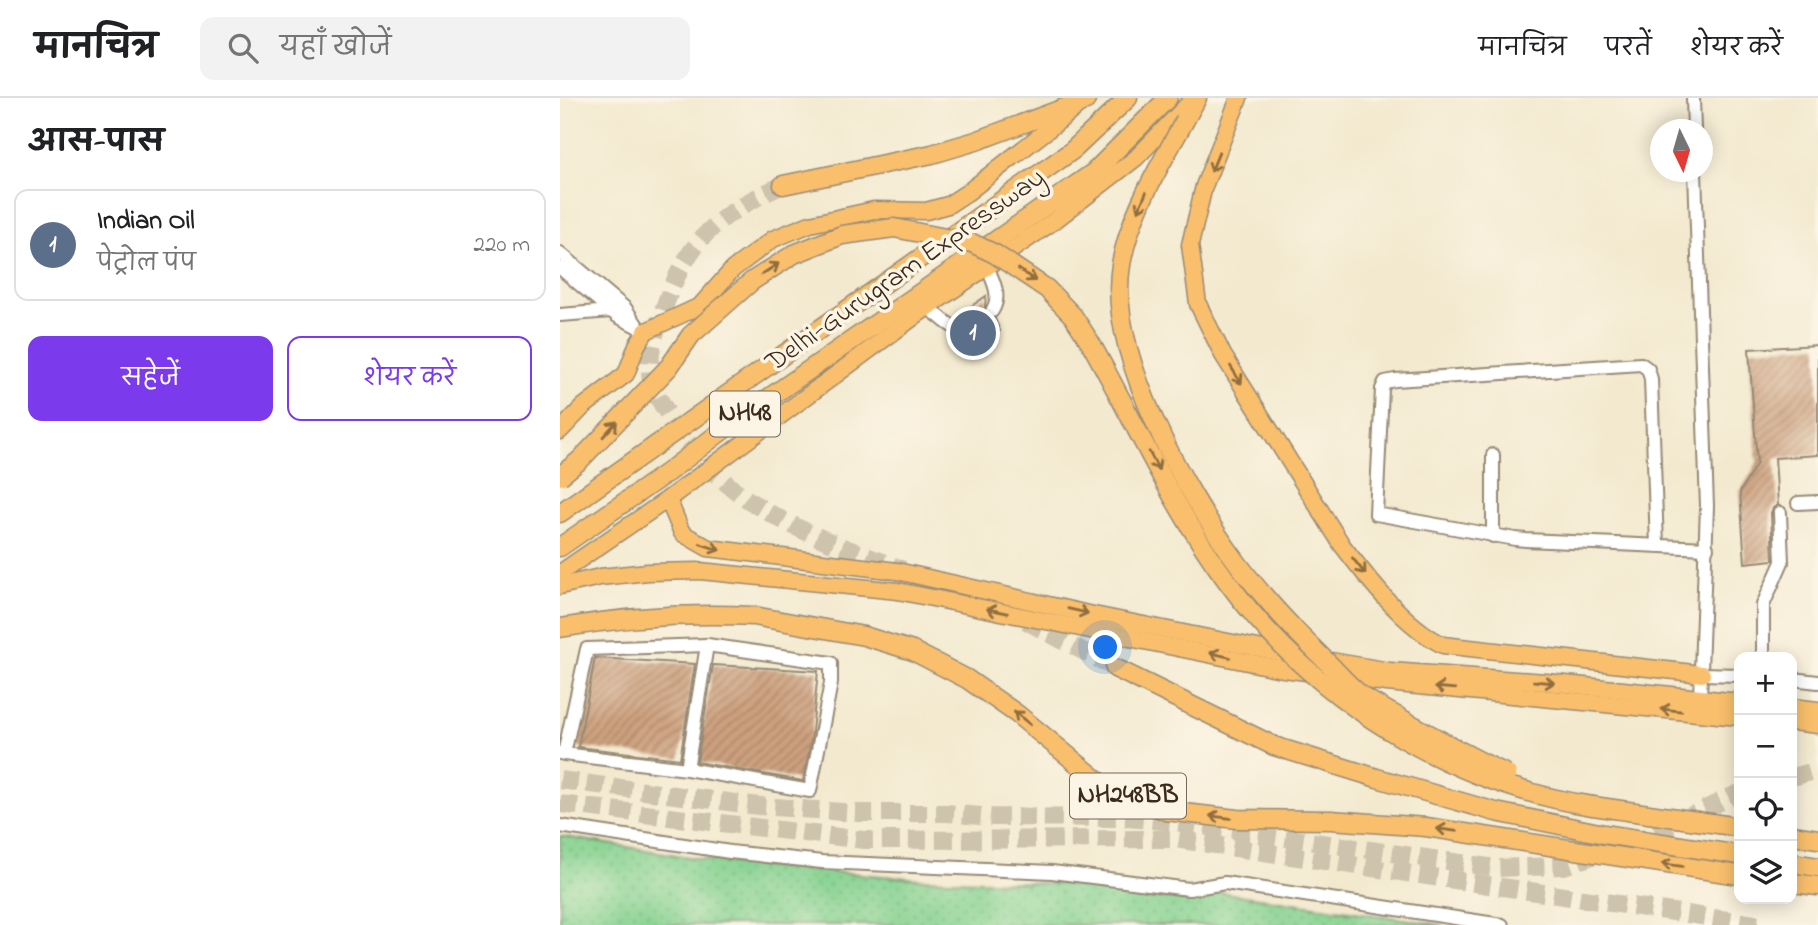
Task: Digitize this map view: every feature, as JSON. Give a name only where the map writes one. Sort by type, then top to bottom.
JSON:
[{"type":"highway","name":"Delhi-Gurugram Expressway","points":[[560,513],[1073,150],[1128,98]]},
{"type":"highway","name":"Delhi-Gurugram Expressway","points":[[560,547],[668,472],[727,427],[1093,173],[1168,98]]},
{"type":"highway","points":[[1195,98],[1140,202],[1121,266],[1121,310],[1130,360],[1141,390],[1199,507],[1240,567],[1292,628],[1362,696],[1463,754],[1567,801]]},
{"type":"highway","points":[[783,185],[932,154],[976,141],[1087,99]]},
{"type":"highway","points":[[560,476],[580,460],[669,367],[691,335],[752,281],[793,254],[842,235],[894,228],[972,243],[995,254],[1047,289],[1073,316],[1097,354],[1181,513],[1227,583],[1278,642],[1351,706],[1432,755],[1512,788],[1593,806],[1734,826]]},
{"type":"highway","name":"NH248BB","points":[[560,628],[633,619],[737,615],[864,636],[913,651],[967,679],[1017,714],[1101,783],[1166,811],[1237,819],[1331,820],[1426,827],[1734,874]]},
{"type":"highway","points":[[1115,668],[1274,746],[1496,812],[1604,834],[1734,854]]},
{"type":"highway","points":[[1797,836],[1818,839]]},
{"type":"highway","points":[[1797,864],[1818,866]]},
{"type":"highway","points":[[1797,884],[1818,886]]},
{"type":"main road","points":[[560,573],[668,499],[928,307],[1054,221],[1136,158],[1195,98]]},
{"type":"main road","points":[[1239,98],[1204,186],[1190,245],[1198,304],[1223,355],[1342,545],[1360,568],[1427,637],[1443,645],[1702,674]]},
{"type":"main road","points":[[560,431],[583,407],[625,374],[642,329],[699,306],[733,270],[773,239],[810,223],[874,210],[926,211],[948,205],[1087,99]]},
{"type":"main road","points":[[668,499],[682,533],[708,548],[897,571],[1084,613],[1278,652],[1390,671],[1546,681],[1734,701]]},
{"type":"main road","points":[[560,586],[648,572],[701,571],[885,589],[1277,668],[1387,683],[1734,717]]},
{"type":"main road","points":[[1797,708],[1818,710]]},
{"type":"main road","points":[[1797,722],[1818,724]]},
{"type":"street","points":[[1693,98],[1694,119]]},
{"type":"street","points":[[1695,182],[1707,548],[1700,698]]},
{"type":"street","points":[[560,253],[625,308],[642,329]]},
{"type":"street","points":[[988,266],[997,292],[992,311]]},
{"type":"street","points":[[560,268],[611,311],[642,329]]},
{"type":"street","points":[[908,301],[928,307],[951,326],[965,329]]},
{"type":"street","points":[[560,315],[611,311]]},
{"type":"street","points":[[1657,546],[1651,379],[1648,369],[1641,364],[1409,379],[1385,383],[1382,389],[1376,514],[1493,536],[1657,546],[1707,548]]},
{"type":"street","points":[[1493,455],[1493,536]]},
{"type":"street","points":[[1798,503],[1818,502]]},
{"type":"street","points":[[1763,652],[1763,605],[1782,562],[1780,513]]},
{"type":"street","points":[[687,769],[707,645]]},
{"type":"street","points":[[707,645],[831,663],[831,684],[810,791],[687,769],[562,753],[587,649],[707,645]]},
{"type":"street","points":[[1702,674],[1734,675]]},
{"type":"street","points":[[1797,680],[1818,682]]},
{"type":"street","points":[[560,826],[730,852],[821,862],[1052,872],[1189,889],[1225,883],[1502,925]]},
{"type":"green space","points":[[560,836],[701,859],[771,867],[921,879],[1068,884],[1187,900],[1218,892],[1444,925],[560,925]]},
{"type":"building","points":[[986,296],[984,315],[995,319],[1000,331],[974,350],[969,337],[973,326],[962,320],[960,314]]},
{"type":"building","points":[[1818,345],[1818,455],[1775,458],[1778,505],[1771,513],[1773,560],[1745,563],[1740,492],[1757,463],[1749,349]]},
{"type":"building","points":[[595,658],[695,664],[680,759],[578,747]]},
{"type":"building","points":[[713,665],[818,671],[811,742],[803,781],[697,762]]},
{"type":"tunnel","points":[[783,185],[741,206],[709,230],[696,245],[674,282],[654,338],[650,363],[653,385],[665,409],[694,451],[718,476],[745,498],[803,530],[903,570]]},
{"type":"tunnel","points":[[965,329],[992,311]]},
{"type":"tunnel","points":[[952,588],[990,602],[1115,668]]},
{"type":"tunnel","points":[[1797,776],[1818,770]]},
{"type":"tunnel","points":[[560,780],[759,806],[858,813],[1126,818],[1175,822],[1496,868],[1564,866],[1648,836],[1734,795]]},
{"type":"tunnel","points":[[560,804],[864,840],[1174,839],[1762,925]]},
{"type":"place","name":"Indian Oil","points":[[973,333]]}]
